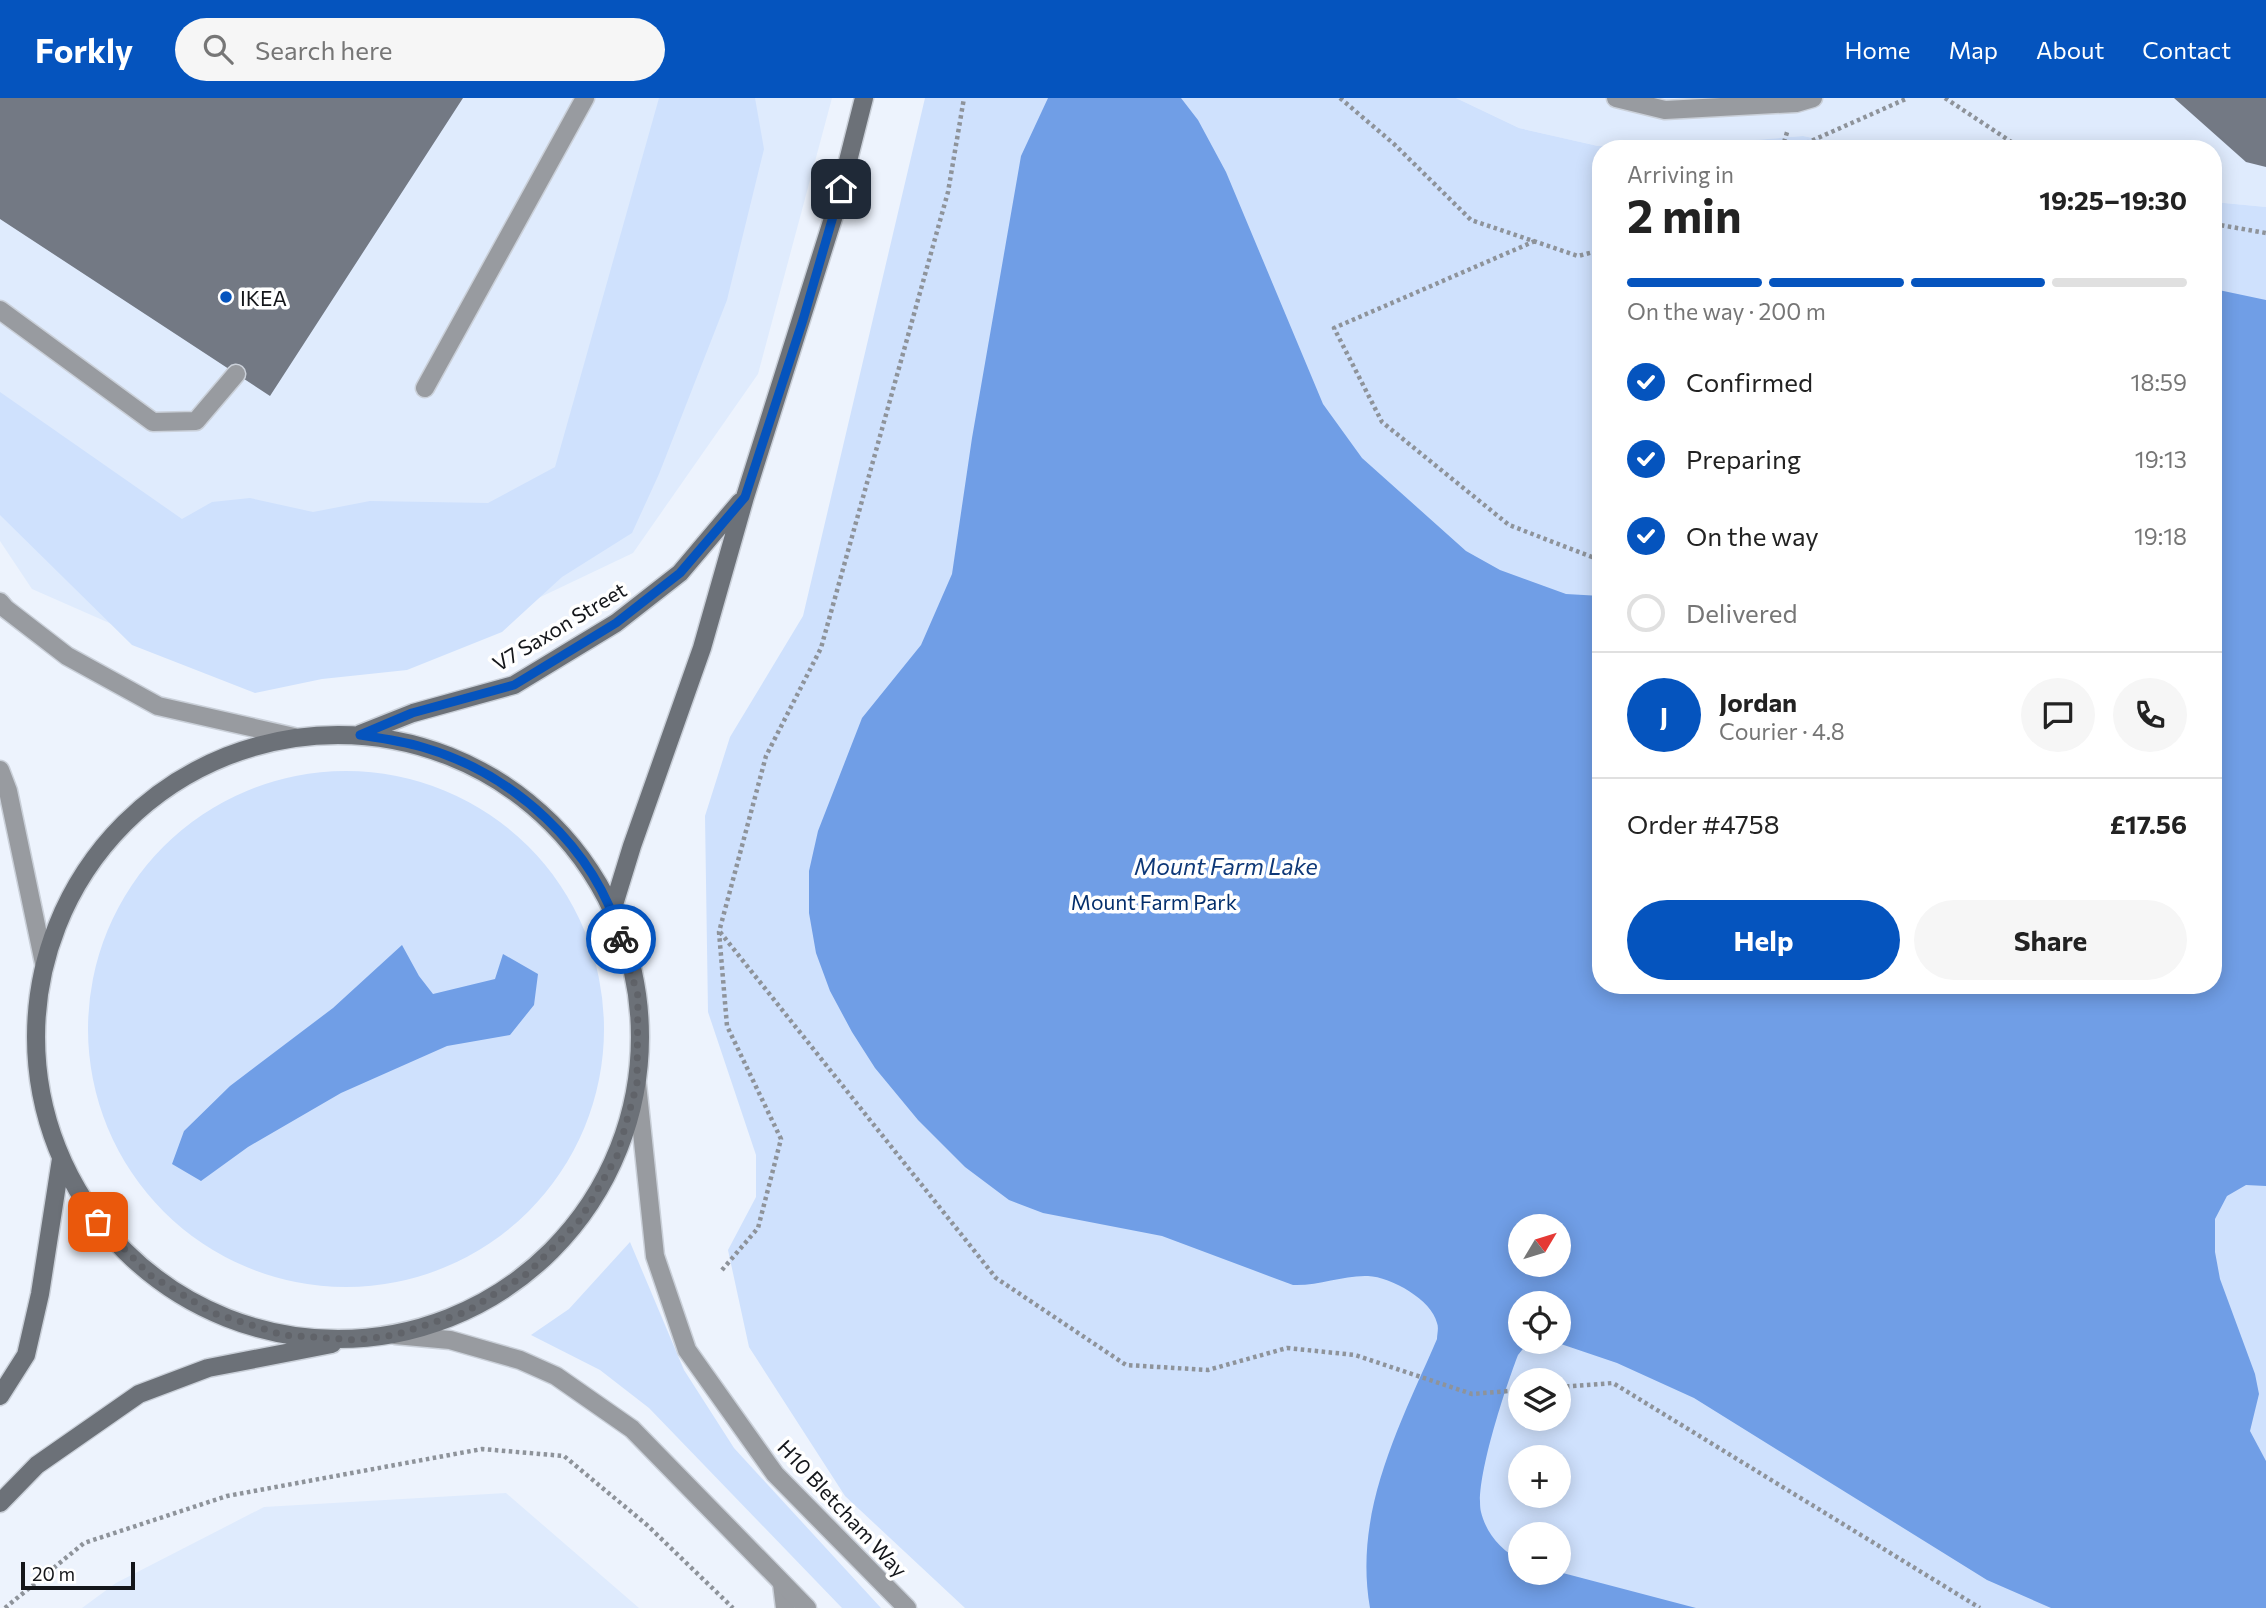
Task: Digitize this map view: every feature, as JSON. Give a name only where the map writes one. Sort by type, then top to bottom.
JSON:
[{"type":"main road","name":"V7 Saxon Street","points":[[612,911],[632,846],[702,648],[745,497],[835,212],[864,98]]},
{"type":"main road","name":"V7 Saxon Street","points":[[360,735],[412,713],[514,685],[616,623],[680,573],[745,497]]},
{"type":"main road","points":[[0,1503],[37,1465],[139,1394],[208,1368],[395,1335],[466,1312],[528,1273],[580,1220],[617,1156],[637,1084],[638,996],[612,911],[580,855],[536,808],[483,771],[423,747],[360,735],[294,737],[225,755],[163,789],[110,837],[69,896],[44,962],[35,1028],[41,1095],[61,1159],[98,1222],[150,1275],[213,1313],[283,1335],[356,1340]]},
{"type":"main road","points":[[0,1396],[26,1355],[40,1294],[61,1159]]},
{"type":"street","points":[[425,388],[585,98]]},
{"type":"street","points":[[1616,98],[1664,104],[1796,103],[1813,98]]},
{"type":"street","points":[[0,310],[153,422],[196,421],[236,374]]},
{"type":"street","points":[[0,603],[67,656],[158,706],[294,737]]},
{"type":"street","points":[[0,770],[8,791],[44,962]]},
{"type":"street","name":"H10 Bletcham Way","points":[[637,1084],[655,1256],[687,1350],[775,1474],[907,1608]]},
{"type":"street","points":[[395,1335],[450,1340],[520,1360],[556,1376],[632,1429],[807,1608]]},
{"type":"street","points":[[782,1584],[785,1608]]},
{"type":"path","points":[[722,1270],[758,1228],[781,1139],[727,1026],[719,932],[766,756],[821,648],[948,192],[964,98]]},
{"type":"path","points":[[1340,98],[1394,144],[1471,220],[1578,256],[1592,252]]},
{"type":"path","points":[[1813,140],[1908,98]]},
{"type":"path","points":[[1945,98],[2008,140]]},
{"type":"path","points":[[2222,225],[2266,233]]},
{"type":"path","points":[[1535,241],[1334,328],[1382,422],[1509,525],[1592,557]]},
{"type":"path","points":[[719,932],[996,1278],[1126,1365],[1208,1370],[1287,1348],[1354,1355],[1472,1394],[1508,1391]]},
{"type":"path","points":[[1571,1386],[1613,1383],[1980,1608]]},
{"type":"path","points":[[5,1608],[83,1543],[227,1496],[482,1449],[564,1456],[647,1525],[733,1608]]},
{"type":"shaded area","points":[[0,98],[832,98],[758,374],[633,553],[461,635],[239,680],[32,589],[0,541]]},
{"type":"shaded area","points":[[1456,98],[2266,98],[2266,207],[2222,203],[2222,140],[1823,140],[1803,136],[1755,140],[1592,140],[1592,145],[1519,128]]},
{"type":"shaded area","points":[[506,1493],[639,1608],[82,1608],[116,1583],[264,1507]]},
{"type":"green space","points":[[659,98],[755,98],[764,149],[727,300],[659,474],[632,533],[562,577],[502,632],[407,670],[322,679],[255,693],[132,645],[0,515],[0,392],[182,519],[212,502],[250,498],[313,512],[370,501],[488,503],[555,467]]},
{"type":"green space","name":"Mount Farm Lake","points":[[925,98],[1456,98],[1519,128],[1592,145],[1592,994],[2222,994],[2222,203],[2266,207],[2266,1608],[965,1608],[845,1496],[749,1347],[728,1250],[756,1197],[756,1155],[708,1012],[705,816],[730,737],[803,616]]},
{"type":"green space","name":"Mount Farm Lake","points":[[1803,136],[1823,140],[1755,140]]},
{"type":"green space","points":[[346,771],[396,776],[445,790],[489,814],[529,846],[561,886],[585,930],[599,979],[604,1029],[599,1079],[585,1128],[561,1172],[529,1212],[489,1244],[445,1268],[396,1282],[346,1287],[296,1282],[247,1268],[203,1244],[163,1212],[131,1172],[107,1128],[93,1079],[88,1029],[93,979],[107,930],[131,886],[163,846],[203,814],[247,790],[296,776]]},
{"type":"green space","points":[[630,1242],[684,1370],[734,1448],[881,1608],[842,1608],[649,1408],[600,1370],[531,1335],[569,1309]]},
{"type":"water","name":"Mount Farm Lake","points":[[1048,98],[1181,98],[1198,120],[1226,172],[1323,404],[1362,458],[1466,551],[1500,570],[1566,594],[1592,595],[1592,994],[2222,994],[2222,291],[2266,300],[2266,1186],[2246,1185],[2227,1196],[2215,1219],[2215,1252],[2220,1279],[2255,1374],[2259,1394],[2250,1431],[2266,1461],[2266,1608],[2051,1608],[1987,1580],[1694,1398],[1617,1363],[1571,1347],[1571,1291],[1508,1291],[1508,1354],[1519,1354],[1513,1368],[1508,1368],[1508,1382],[1486,1457],[1480,1498],[1481,1512],[1487,1527],[1508,1552],[1508,1585],[1571,1585],[1571,1575],[1696,1608],[1370,1608],[1366,1572],[1374,1503],[1395,1436],[1437,1339],[1438,1325],[1427,1306],[1399,1285],[1377,1277],[1359,1276],[1293,1285],[1162,1236],[1043,1213],[1009,1200],[965,1167],[918,1120],[875,1068],[830,991],[816,953],[809,913],[809,871],[818,831],[862,718],[921,645],[952,574],[972,438],[1021,156]]},
{"type":"water","points":[[402,945],[419,976],[433,994],[495,979],[503,954],[538,974],[534,1005],[510,1035],[447,1046],[341,1093],[248,1147],[201,1181],[172,1164],[184,1131],[230,1086],[333,1008]]},
{"type":"building","name":"IKEA","points":[[0,98],[463,98],[270,396],[0,219]]},
{"type":"building","points":[[2174,98],[2266,98],[2266,167],[2246,162]]},
{"type":"way so far","points":[[98,1222],[150,1275],[213,1313],[283,1335],[356,1340],[395,1335],[466,1312],[528,1273],[580,1220],[617,1156],[637,1084],[638,996],[621,939]]},
{"type":"place","name":"IKEA","points":[[226,297]]},
{"type":"route","points":[[621,939],[612,911],[580,855],[536,808],[483,771],[423,747],[360,735],[412,713],[514,685],[616,623],[680,573],[745,497],[803,320],[841,189]]},
{"type":"park label","name":"Mount Farm Park","points":[[1154,901]]}]
